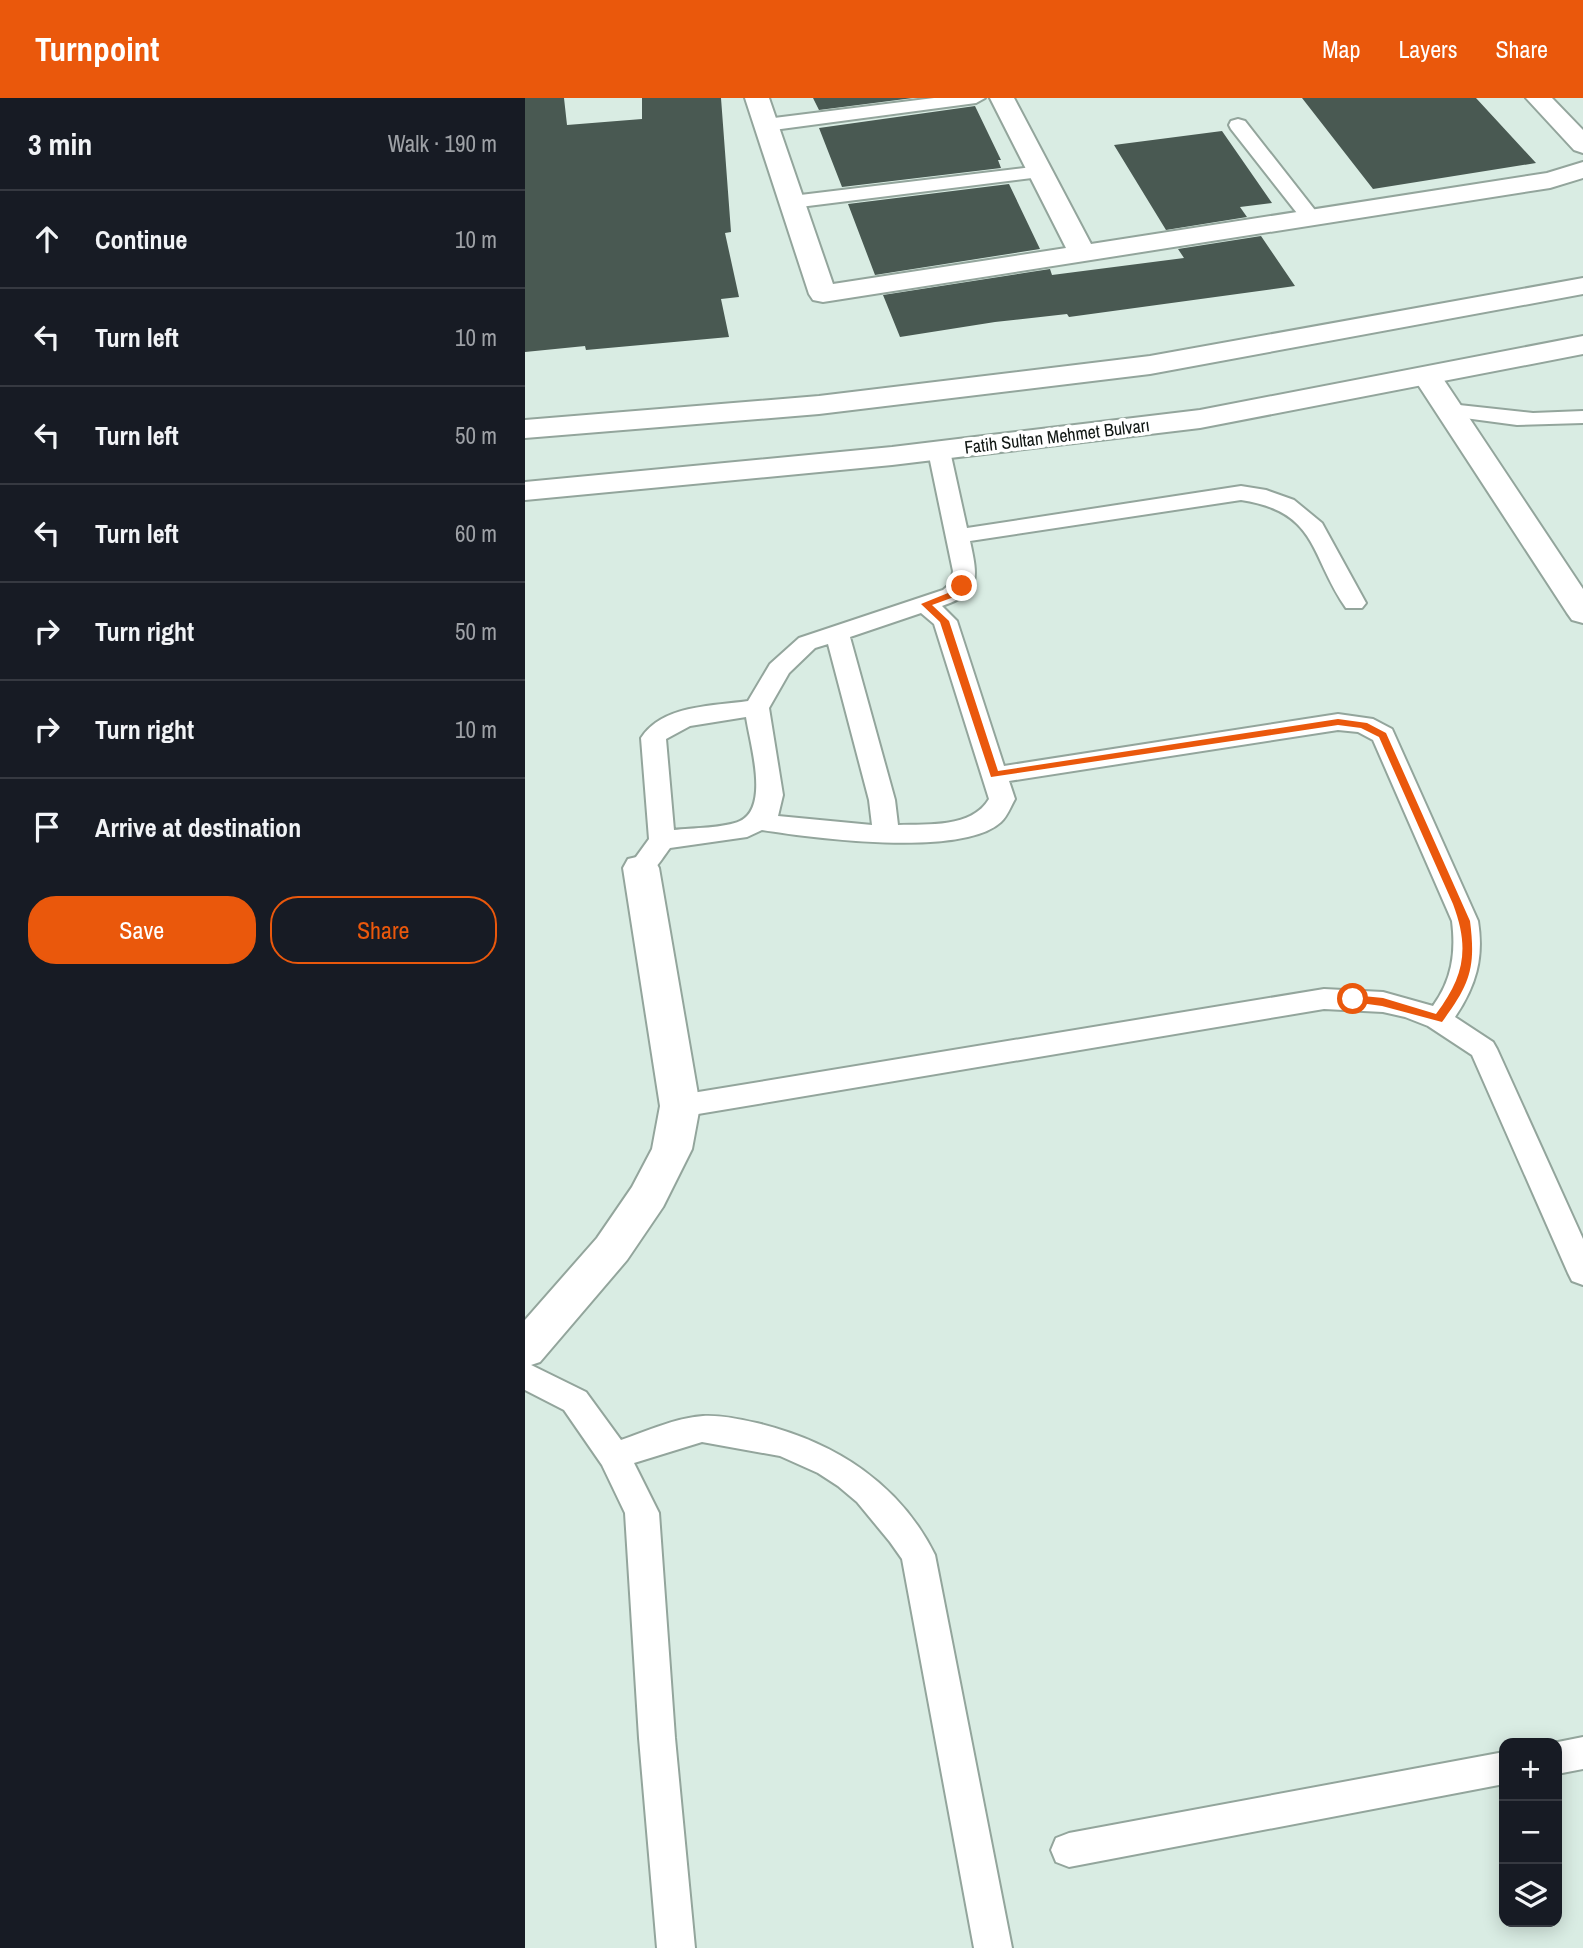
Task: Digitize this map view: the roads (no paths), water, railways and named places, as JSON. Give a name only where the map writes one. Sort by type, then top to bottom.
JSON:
[{"type":"main road","points":[[757,98],[823,294],[1550,180],[1583,170]]},
{"type":"main road","points":[[1002,98],[1082,253]]},
{"type":"main road","points":[[1538,98],[1583,145]]},
{"type":"main road","points":[[525,429],[819,405],[1150,365],[1583,286]]},
{"type":"main road","name":"Fatih Sultan Mehmet Bulvarı","points":[[525,491],[939,451],[1200,419],[1583,345]]},
{"type":"main road","points":[[1428,377],[1579,597]]},
{"type":"main road","points":[[525,1349],[612,1250],[648,1196],[672,1149],[680,1106],[652,854]]},
{"type":"lane","points":[[766,125],[976,98]]},
{"type":"lane","points":[[1238,125],[1311,218]]},
{"type":"lane","points":[[792,202],[1041,172]]},
{"type":"lane","points":[[1450,410],[1518,420],[1549,421],[1583,417]]},
{"type":"lane","points":[[757,708],[669,722],[656,731],[653,738],[652,854],[747,828],[758,821],[771,804],[757,708],[779,669],[793,654],[807,643],[951,595],[962,586],[965,571],[939,451]]},
{"type":"lane","points":[[958,536],[1241,494],[1259,495],[1290,504],[1308,518],[1354,603]]},
{"type":"lane","points":[[758,821],[813,830],[886,834],[984,823],[1002,806],[995,775],[945,621],[925,604]]},
{"type":"lane","points":[[837,632],[882,800],[886,834]]},
{"type":"lane","points":[[995,775],[1338,722],[1374,729],[1383,735],[1465,921],[1469,954],[1466,974],[1457,994],[1438,1019]]},
{"type":"lane","points":[[680,1106],[1324,999],[1383,1002],[1438,1019],[1483,1048],[1583,1273]]},
{"type":"lane","points":[[525,1375],[575,1401],[614,1456],[642,1513],[657,1738],[676,1948]]},
{"type":"lane","points":[[614,1456],[701,1429],[776,1441],[811,1453],[841,1470],[869,1491],[892,1515],[918,1555],[993,1948]]},
{"type":"lane","points":[[1562,1757],[1583,1753]]},
{"type":"lane","points":[[1069,1850],[1499,1769]]}]
